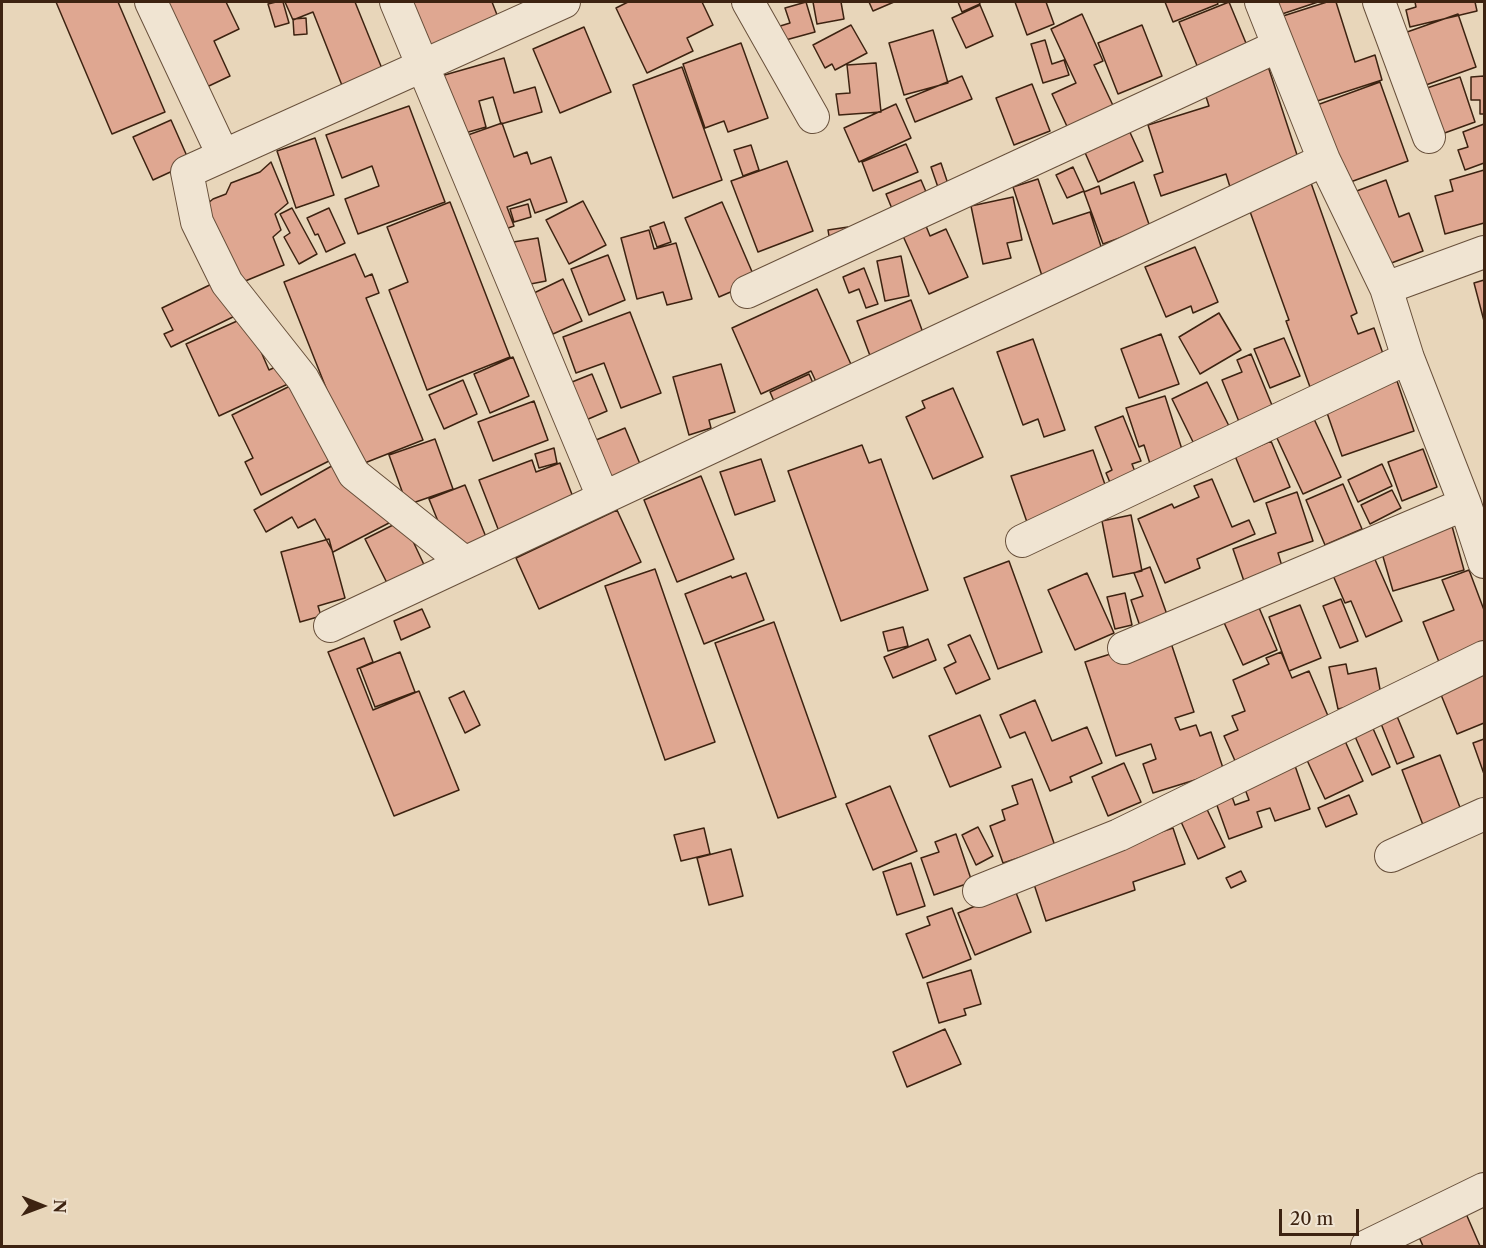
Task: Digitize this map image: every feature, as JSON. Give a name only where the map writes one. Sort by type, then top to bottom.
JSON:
[{"type":"street","points":[[152,2],[223,155]]},
{"type":"street","points":[[396,2],[603,497]]},
{"type":"street","points":[[464,562],[354,474],[303,379],[226,283],[197,222],[187,172],[564,2]]},
{"type":"street","points":[[748,2],[813,117]]},
{"type":"street","points":[[1261,2],[1324,160],[1386,288],[1408,358],[1485,562]]},
{"type":"street","points":[[1379,2],[1429,137]]},
{"type":"street","points":[[747,292],[1278,46]]},
{"type":"street","points":[[330,626],[1324,160]]},
{"type":"street","points":[[1386,288],[1485,252]]},
{"type":"street","points":[[1022,540],[1408,358]]},
{"type":"street","points":[[1124,648],[1465,504]]},
{"type":"street","points":[[979,891],[1119,835],[1485,657]]},
{"type":"street","points":[[1391,856],[1485,814]]},
{"type":"street","points":[[1367,1246],[1485,1189]]},
{"type":"building","points":[[56,2],[118,2],[165,112],[112,134]]},
{"type":"building","points":[[148,2],[226,2],[239,29],[214,41],[230,76],[192,94]]},
{"type":"building","points":[[283,2],[289,23],[275,27],[268,4]]},
{"type":"building","points":[[285,2],[355,2],[385,76],[345,93],[313,12],[293,20]]},
{"type":"building","points":[[390,2],[492,2],[501,25],[412,60]]},
{"type":"building","points":[[628,2],[702,2],[713,25],[687,38],[693,51],[647,73],[616,8]]},
{"type":"building","points":[[806,2],[815,32],[782,41],[777,27],[790,23],[785,8]]},
{"type":"building","points":[[813,2],[841,2],[844,19],[817,24]]},
{"type":"building","points":[[869,2],[894,2],[873,11]]},
{"type":"building","points":[[958,2],[979,2],[980,4],[962,12]]},
{"type":"building","points":[[1015,2],[1046,2],[1054,24],[1027,35]]},
{"type":"building","points":[[1165,2],[1217,2],[1218,4],[1173,22]]},
{"type":"building","points":[[1229,2],[1248,48],[1198,68],[1179,22]]},
{"type":"building","points":[[1271,2],[1318,2],[1276,16]]},
{"type":"building","points":[[1327,2],[1336,2],[1355,62],[1375,55],[1382,80],[1311,103],[1283,16]]},
{"type":"building","points":[[1415,2],[1475,2],[1477,11],[1410,27],[1406,10],[1416,7]]},
{"type":"building","points":[[980,5],[993,36],[966,48],[952,18]]},
{"type":"building","points":[[1082,14],[1103,61],[1094,65],[1117,114],[1071,135],[1052,94],[1076,83],[1051,29]]},
{"type":"building","points":[[1458,14],[1476,67],[1412,90],[1393,37]]},
{"type":"building","points":[[306,18],[307,34],[294,35],[293,19]]},
{"type":"building","points":[[851,25],[867,53],[835,70],[832,64],[825,68],[813,45]]},
{"type":"building","points":[[1142,25],[1162,76],[1118,94],[1098,43]]},
{"type":"building","points":[[584,27],[611,92],[560,113],[533,49]]},
{"type":"building","points":[[933,30],[948,83],[904,95],[889,43]]},
{"type":"building","points":[[1045,40],[1052,64],[1064,60],[1069,75],[1043,83],[1031,44]]},
{"type":"building","points":[[741,43],[768,118],[728,132],[724,121],[705,128],[683,64]]},
{"type":"building","points":[[1265,57],[1300,164],[1230,187],[1226,174],[1161,196],[1154,175],[1163,172],[1148,125],[1209,106],[1200,78]]},
{"type":"building","points":[[504,58],[514,93],[535,87],[542,112],[501,124],[493,97],[479,101],[486,127],[451,137],[434,78]]},
{"type":"building","points":[[876,63],[881,112],[839,115],[836,94],[850,93],[847,65]]},
{"type":"building","points":[[682,67],[722,180],[673,198],[633,85]]},
{"type":"building","points":[[962,76],[972,99],[915,122],[906,99]]},
{"type":"building","points":[[1484,76],[1484,114],[1480,114],[1480,100],[1471,100],[1471,77]]},
{"type":"building","points":[[1460,77],[1475,122],[1428,139],[1412,93]]},
{"type":"building","points":[[1380,82],[1408,161],[1345,184],[1317,105]]},
{"type":"building","points":[[1032,84],[1050,131],[1014,145],[996,98]]},
{"type":"building","points":[[896,104],[911,138],[859,162],[844,128]]},
{"type":"building","points":[[409,106],[445,202],[358,234],[345,199],[379,186],[372,166],[342,178],[326,135]]},
{"type":"building","points":[[171,120],[190,163],[153,180],[133,137]]},
{"type":"building","points":[[502,123],[514,157],[527,152],[531,164],[551,157],[567,202],[535,213],[530,199],[507,207],[514,226],[482,237],[448,142]]},
{"type":"building","points":[[1484,124],[1484,163],[1465,170],[1458,150],[1468,147],[1463,132]]},
{"type":"building","points":[[1128,128],[1143,161],[1098,182],[1083,148]]},
{"type":"building","points":[[315,138],[334,195],[296,208],[277,151]]},
{"type":"building","points":[[906,144],[918,172],[873,191],[862,162]]},
{"type":"building","points":[[751,145],[759,170],[743,176],[734,150]]},
{"type":"building","points":[[787,161],[813,231],[758,252],[731,181]]},
{"type":"building","points":[[271,162],[288,203],[275,214],[281,230],[273,237],[284,265],[238,284],[201,209],[213,199],[226,194],[231,183],[260,172]]},
{"type":"building","points":[[941,163],[951,193],[941,196],[931,167]]},
{"type":"building","points":[[1073,167],[1084,191],[1067,198],[1056,175]]},
{"type":"building","points":[[1484,170],[1484,223],[1445,234],[1435,196],[1453,191],[1450,180]]},
{"type":"building","points":[[1038,179],[1053,224],[1090,212],[1104,256],[1044,282],[1013,187]]},
{"type":"building","points":[[921,180],[932,206],[897,221],[886,194]]},
{"type":"building","points":[[1386,180],[1399,217],[1409,213],[1423,251],[1373,270],[1346,195]]},
{"type":"building","points":[[1134,182],[1150,227],[1103,244],[1084,192],[1099,186],[1101,194]]},
{"type":"building","points":[[1311,183],[1357,313],[1351,316],[1358,334],[1374,328],[1389,371],[1314,398],[1248,206]]},
{"type":"building","points":[[1013,197],[1022,240],[1007,243],[1011,258],[983,264],[971,206]]},
{"type":"building","points":[[583,201],[606,245],[569,264],[546,220]]},
{"type":"building","points":[[450,202],[510,357],[427,390],[389,290],[408,282],[387,227]]},
{"type":"building","points":[[722,202],[756,281],[719,297],[685,218]]},
{"type":"building","points":[[528,204],[531,217],[514,222],[510,209]]},
{"type":"building","points":[[292,208],[317,254],[299,264],[284,237],[290,233],[280,214]]},
{"type":"building","points":[[329,208],[345,243],[326,252],[307,218]]},
{"type":"building","points":[[664,222],[671,242],[657,247],[650,227]]},
{"type":"building","points":[[926,226],[930,236],[946,229],[968,277],[929,294],[903,236]]},
{"type":"building","points":[[848,227],[850,245],[831,248],[828,230]]},
{"type":"building","points":[[649,230],[654,249],[676,243],[692,299],[667,305],[663,292],[637,299],[621,238]]},
{"type":"building","points":[[538,238],[546,281],[515,287],[507,243]]},
{"type":"building","points":[[1195,247],[1218,302],[1193,313],[1191,306],[1166,317],[1145,267]]},
{"type":"building","points":[[355,254],[365,277],[372,274],[379,293],[366,298],[423,440],[357,466],[284,282]]},
{"type":"building","points":[[608,255],[625,300],[589,315],[571,269]]},
{"type":"building","points":[[901,256],[909,296],[885,301],[877,261]]},
{"type":"building","points":[[864,268],[878,304],[866,308],[859,289],[849,293],[843,277]]},
{"type":"building","points":[[563,279],[582,321],[553,334],[534,293]]},
{"type":"building","points":[[220,280],[237,315],[171,347],[164,334],[173,330],[162,308]]},
{"type":"building","points":[[1484,280],[1484,321],[1474,283]]},
{"type":"building","points":[[817,289],[854,371],[819,388],[811,371],[761,394],[732,328]]},
{"type":"building","points":[[911,300],[926,341],[872,361],[857,321]]},
{"type":"building","points":[[630,312],[661,393],[621,408],[604,363],[576,373],[563,337]]},
{"type":"building","points":[[1219,313],[1241,350],[1200,374],[1179,337]]},
{"type":"building","points":[[246,317],[269,370],[280,365],[288,384],[219,416],[186,344]]},
{"type":"building","points":[[1161,334],[1179,384],[1139,398],[1121,349]]},
{"type":"building","points":[[1284,338],[1300,376],[1270,388],[1254,349]]},
{"type":"building","points":[[1033,339],[1065,430],[1044,437],[1038,419],[1023,425],[997,352]]},
{"type":"building","points":[[1251,354],[1276,415],[1242,429],[1222,380],[1242,372],[1237,360]]},
{"type":"building","points":[[513,357],[529,396],[490,413],[474,374]]},
{"type":"building","points":[[721,364],[735,412],[709,420],[711,428],[689,435],[673,377]]},
{"type":"building","points":[[592,374],[607,411],[572,426],[557,388]]},
{"type":"building","points":[[809,374],[816,390],[777,408],[770,392]]},
{"type":"building","points":[[463,380],[477,414],[444,429],[429,395]]},
{"type":"building","points":[[1397,381],[1414,431],[1342,456],[1325,407]]},
{"type":"building","points":[[1207,382],[1230,428],[1195,446],[1172,399]]},
{"type":"building","points":[[296,383],[333,459],[261,495],[245,462],[253,458],[232,415]]},
{"type":"building","points":[[953,388],[983,457],[933,479],[906,417],[925,408],[922,401]]},
{"type":"building","points":[[1165,396],[1186,462],[1153,473],[1144,445],[1139,447],[1126,408]]},
{"type":"building","points":[[534,401],[548,440],[493,461],[478,422]]},
{"type":"building","points":[[1123,416],[1141,461],[1132,464],[1139,482],[1114,492],[1106,473],[1112,470],[1095,427]]},
{"type":"building","points":[[1314,419],[1341,477],[1303,494],[1276,436]]},
{"type":"building","points":[[625,428],[645,476],[604,493],[584,445]]},
{"type":"building","points":[[435,439],[453,489],[407,505],[389,455]]},
{"type":"building","points":[[1271,441],[1290,487],[1254,502],[1235,456]]},
{"type":"building","points":[[862,445],[869,463],[881,459],[928,590],[841,621],[788,471]]},
{"type":"building","points":[[554,448],[557,463],[539,468],[535,454]]},
{"type":"building","points":[[1423,449],[1437,487],[1402,501],[1388,462]]},
{"type":"building","points":[[1093,450],[1110,499],[1029,528],[1011,476]]},
{"type":"building","points":[[351,455],[389,523],[333,552],[315,519],[298,528],[292,517],[266,532],[254,510]]},
{"type":"building","points":[[761,459],[775,501],[735,515],[720,472]]},
{"type":"building","points":[[532,460],[536,472],[560,463],[576,505],[500,534],[479,480]]},
{"type":"building","points":[[1382,464],[1392,486],[1358,502],[1348,480]]},
{"type":"building","points":[[701,476],[734,559],[677,582],[644,500]]},
{"type":"building","points":[[1212,479],[1232,527],[1249,520],[1255,534],[1197,559],[1200,568],[1165,583],[1138,519],[1172,504],[1174,508],[1199,497],[1194,486]]},
{"type":"building","points":[[1343,484],[1362,529],[1325,545],[1306,500]]},
{"type":"building","points":[[465,485],[488,542],[452,556],[429,499]]},
{"type":"building","points":[[1392,490],[1401,508],[1370,524],[1361,505]]},
{"type":"building","points":[[1297,492],[1313,541],[1278,553],[1284,573],[1246,587],[1233,549],[1276,533],[1266,503]]},
{"type":"building","points":[[617,510],[641,562],[539,609],[516,558]]},
{"type":"building","points":[[1131,515],[1142,571],[1113,577],[1102,521]]},
{"type":"building","points":[[1449,515],[1464,570],[1393,591],[1377,536]]},
{"type":"building","points":[[403,520],[427,571],[390,589],[365,539]]},
{"type":"building","points":[[329,539],[345,598],[318,606],[321,616],[300,622],[281,552]]},
{"type":"building","points":[[1373,555],[1402,621],[1366,637],[1351,601],[1345,603],[1332,573]]},
{"type":"building","points":[[1009,561],[1042,652],[998,669],[964,578]]},
{"type":"building","points":[[1150,567],[1170,623],[1142,632],[1131,600],[1143,596],[1134,573]]},
{"type":"building","points":[[655,569],[715,742],[665,760],[605,586]]},
{"type":"building","points":[[1469,570],[1484,610],[1484,644],[1439,662],[1423,622],[1454,610],[1442,580]]},
{"type":"building","points":[[746,573],[764,620],[704,644],[685,594],[731,576],[732,578]]},
{"type":"building","points":[[1087,573],[1114,633],[1075,650],[1048,590]]},
{"type":"building","points":[[1125,593],[1132,625],[1115,629],[1107,597]]},
{"type":"building","points":[[1341,599],[1358,641],[1340,648],[1323,606]]},
{"type":"building","points":[[1257,603],[1277,650],[1243,665],[1222,618]]},
{"type":"building","points":[[1300,605],[1321,658],[1289,671],[1269,617]]},
{"type":"building","points":[[422,609],[430,627],[401,640],[394,621]]},
{"type":"building","points":[[774,622],[836,797],[778,818],[715,643]]},
{"type":"building","points":[[903,627],[908,646],[888,651],[883,632]]},
{"type":"building","points":[[970,635],[990,679],[956,694],[944,668],[956,662],[948,645]]},
{"type":"building","points":[[364,638],[373,662],[357,669],[373,710],[419,691],[459,790],[394,816],[328,652]]},
{"type":"building","points":[[928,639],[936,660],[893,678],[884,657]]},
{"type":"building","points":[[1170,640],[1194,712],[1175,718],[1180,730],[1196,725],[1200,736],[1211,732],[1224,771],[1153,793],[1143,764],[1156,759],[1151,744],[1116,756],[1085,662],[1120,651]]},
{"type":"building","points":[[400,652],[415,692],[375,707],[360,668]]},
{"type":"building","points":[[1281,652],[1292,678],[1309,671],[1331,723],[1236,763],[1224,736],[1238,730],[1232,716],[1245,711],[1233,680],[1269,664],[1266,658]]},
{"type":"building","points":[[1484,660],[1484,723],[1457,734],[1435,680]]},
{"type":"building","points":[[1346,664],[1348,674],[1376,668],[1382,700],[1338,709],[1329,667]]},
{"type":"building","points":[[464,691],[480,725],[465,733],[449,698]]},
{"type":"building","points":[[1035,700],[1052,741],[1087,727],[1102,763],[1070,777],[1072,782],[1050,791],[1025,732],[1010,738],[1000,715]]},
{"type":"building","points":[[1394,709],[1414,757],[1397,764],[1378,716]]},
{"type":"building","points":[[980,715],[1001,767],[950,787],[929,736]]},
{"type":"building","points":[[1371,724],[1390,767],[1372,775],[1353,732]]},
{"type":"building","points":[[1484,739],[1484,774],[1473,743]]},
{"type":"building","points":[[1345,741],[1363,781],[1325,799],[1306,758]]},
{"type":"building","points":[[1440,755],[1461,810],[1423,825],[1402,770]]},
{"type":"building","points":[[1293,760],[1310,809],[1275,821],[1270,808],[1257,812],[1262,827],[1229,839],[1214,797],[1230,791],[1235,805],[1249,800],[1241,778]]},
{"type":"building","points":[[1124,763],[1141,802],[1108,816],[1092,777]]},
{"type":"building","points":[[1032,779],[1055,846],[1003,863],[990,826],[1005,820],[1002,810],[1018,804],[1012,786]]},
{"type":"building","points":[[890,786],[917,851],[873,870],[846,804]]},
{"type":"building","points":[[1349,795],[1357,814],[1326,827],[1318,808]]},
{"type":"building","points":[[1203,801],[1225,847],[1198,859],[1177,813]]},
{"type":"building","points":[[978,827],[993,856],[976,865],[962,835]]},
{"type":"building","points":[[704,828],[710,854],[681,861],[674,835]]},
{"type":"building","points":[[1173,828],[1185,864],[1133,882],[1135,890],[1046,921],[1031,875]]},
{"type":"building","points":[[956,834],[972,882],[934,895],[921,858],[939,852],[935,842]]},
{"type":"building","points":[[731,849],[743,896],[709,905],[697,858]]},
{"type":"building","points":[[911,863],[925,906],[897,915],[883,872]]},
{"type":"building","points":[[1241,871],[1246,881],[1231,888],[1226,878]]},
{"type":"building","points":[[1015,890],[1031,932],[975,955],[958,913]]},
{"type":"building","points":[[952,908],[971,959],[923,978],[906,934],[930,925],[927,917]]},
{"type":"building","points":[[971,970],[981,1004],[964,1009],[966,1015],[939,1023],[927,983]]},
{"type":"building","points":[[945,1029],[961,1064],[907,1087],[893,1052]]},
{"type":"building","points":[[1461,1202],[1480,1246],[1423,1246],[1413,1223]]}]
